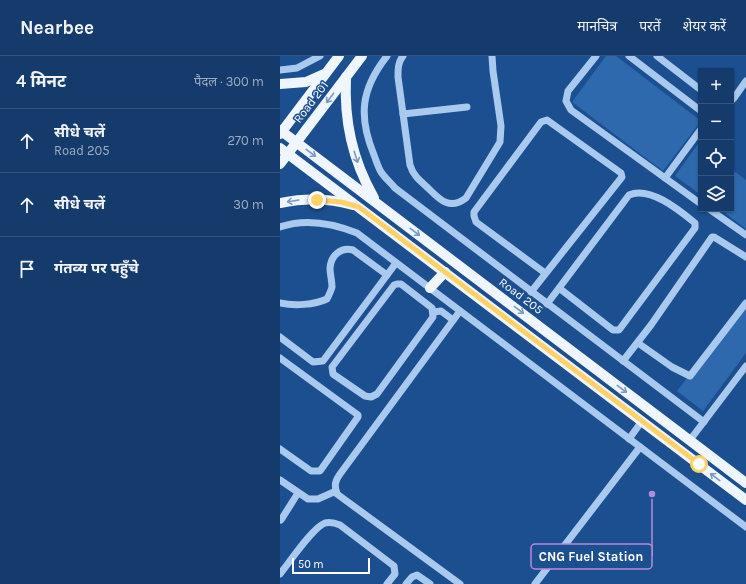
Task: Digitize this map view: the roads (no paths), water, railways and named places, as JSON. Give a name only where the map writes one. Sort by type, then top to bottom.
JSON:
[{"type":"main road","name":"Road 201","points":[[281,132],[339,56]]},
{"type":"main road","name":"Road 201","points":[[280,164],[284,151],[297,142],[362,56]]},
{"type":"main road","points":[[280,84],[306,82],[326,73]]},
{"type":"main road","points":[[346,77],[346,115],[350,137],[367,186],[376,202]]},
{"type":"main road","name":"Road 205","points":[[281,132],[297,142],[746,483]]},
{"type":"main road","points":[[284,151],[746,500]]},
{"type":"main road","points":[[280,203],[296,200],[317,200],[341,202],[359,207]]},
{"type":"main road","points":[[430,288],[445,272]]},
{"type":"street","points":[[280,70],[297,68],[320,56]]},
{"type":"street","points":[[387,56],[377,68],[370,83],[365,99],[363,121],[370,145],[381,172],[395,188],[704,422]]},
{"type":"street","points":[[403,56],[398,66],[398,77],[412,173],[442,201],[452,204],[459,203],[466,198],[500,142],[501,126],[492,56]]},
{"type":"street","points":[[596,56],[568,91],[566,101],[571,110],[698,202]]},
{"type":"street","points":[[629,56],[698,109]]},
{"type":"street","points":[[657,56],[666,59],[698,87]]},
{"type":"street","points":[[734,98],[746,81]]},
{"type":"street","points":[[403,114],[467,107]]},
{"type":"street","points":[[531,292],[622,175],[547,120],[541,122],[474,212],[476,222],[545,273]]},
{"type":"street","points":[[665,178],[698,133]]},
{"type":"street","points":[[547,304],[559,288],[629,195],[635,192],[647,193],[677,208],[695,223],[695,228],[619,330],[613,330],[559,288]]},
{"type":"street","points":[[713,212],[746,235]]},
{"type":"street","points":[[280,227],[298,222],[310,222],[345,228],[357,233],[746,527]]},
{"type":"street","points":[[623,361],[712,237],[746,257]]},
{"type":"street","points":[[280,303],[314,303],[327,299],[332,287],[330,269],[332,261],[335,254],[341,250],[353,250],[387,275]]},
{"type":"street","points":[[280,337],[313,362],[323,361],[396,263]]},
{"type":"street","points":[[401,284],[432,308],[434,312],[433,317],[377,394],[371,397],[365,396],[333,374],[332,367],[394,285],[401,284]]},
{"type":"street","points":[[638,342],[672,367],[690,376],[746,303]]},
{"type":"street","points":[[434,312],[441,311],[453,320]]},
{"type":"street","points":[[460,311],[335,481],[337,494],[460,584]]},
{"type":"street","points":[[280,358],[358,415],[320,472],[311,471],[280,449]]},
{"type":"street","points":[[690,440],[746,366]]},
{"type":"street","points":[[629,439],[642,422]]},
{"type":"street","points":[[535,584],[640,447]]},
{"type":"street","points":[[280,480],[308,499],[314,499],[336,491]]},
{"type":"street","points":[[281,520],[298,493]]},
{"type":"street","points":[[280,574],[316,528],[326,523],[333,522],[340,525],[394,566],[395,574],[387,584]]},
{"type":"street","points":[[406,584],[412,577],[417,575],[430,584]]},
{"type":"place","name":"CNG Fuel Station","points":[[652,494]]}]
